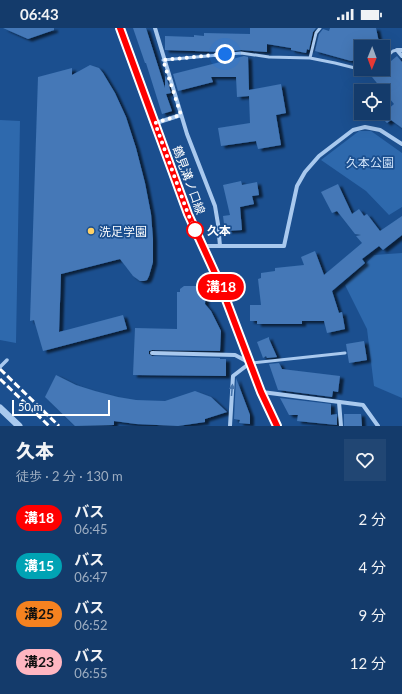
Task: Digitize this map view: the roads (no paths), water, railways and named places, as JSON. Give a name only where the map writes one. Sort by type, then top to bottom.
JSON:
[{"type":"main road","name":"鶴見溝ノ口線","points":[[120,28],[188,214],[220,284],[261,392],[278,426]]},
{"type":"street","points":[[155,28],[163,60],[187,134],[215,206],[220,246]]},
{"type":"street","points":[[400,50],[402,56]]},
{"type":"street","points":[[155,123],[181,115]]},
{"type":"street","points":[[202,246],[284,246],[297,186],[305,172],[319,156],[353,130],[365,127],[380,130],[402,144]]},
{"type":"street","points":[[152,353],[235,355],[250,363],[233,376],[230,426]]},
{"type":"street","points":[[0,367],[7,360]]},
{"type":"street","points":[[261,392],[363,405],[378,426]]},
{"type":"street","points":[[339,402],[341,426]]},
{"type":"street","points":[[0,408],[19,426]]},
{"type":"lane","points":[[310,58],[316,33],[320,28]]},
{"type":"lane","points":[[390,54],[393,51],[400,50]]},
{"type":"lane","points":[[163,60],[241,53],[269,57],[310,58],[354,68]]},
{"type":"lane","points":[[250,363],[345,353]]},
{"type":"railway","points":[[0,369],[59,426]]},
{"type":"railway","points":[[0,379],[49,426]]},
{"type":"place","name":"久本","points":[[195,230]]},
{"type":"place","name":"洗足学園","points":[[91,231]]},
{"type":"park label","name":"久本公園","points":[[370,162]]}]
